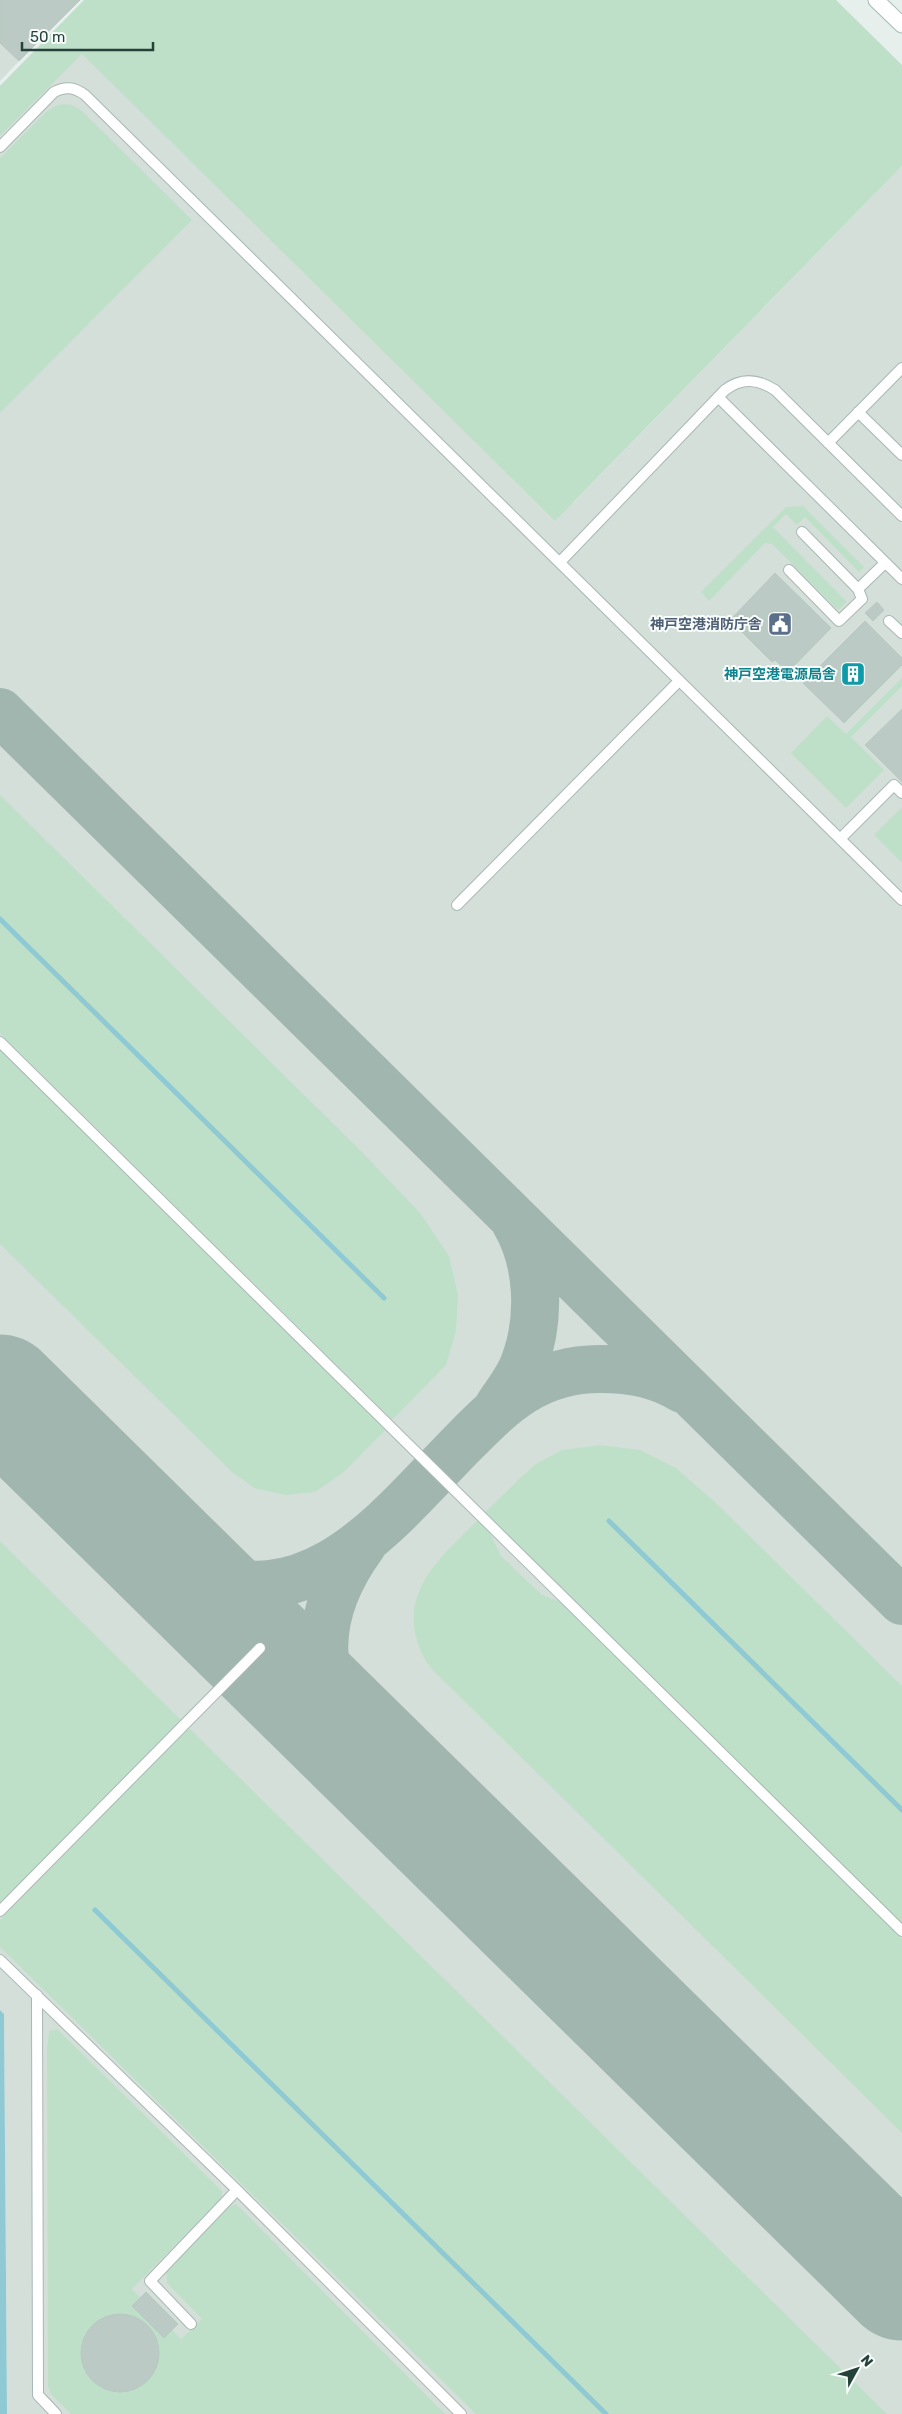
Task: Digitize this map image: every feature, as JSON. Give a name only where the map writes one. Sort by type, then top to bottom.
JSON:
[{"type":"street","points":[[876,0],[902,25]]},
{"type":"lane","points":[[0,147],[54,92],[64,87],[76,88],[85,95],[902,900]]},
{"type":"lane","points":[[828,443],[902,368]]},
{"type":"lane","points":[[560,562],[718,397],[734,384],[742,381],[765,384],[775,390],[902,516]]},
{"type":"lane","points":[[718,397],[902,579]]},
{"type":"lane","points":[[858,412],[902,455]]},
{"type":"lane","points":[[789,570],[839,621],[862,599],[858,589],[802,532]]},
{"type":"lane","points":[[858,589],[885,563]]},
{"type":"lane","points":[[890,621],[902,633]]},
{"type":"lane","points":[[457,905],[680,681]]},
{"type":"lane","points":[[840,839],[894,785],[902,793]]},
{"type":"lane","points":[[0,1042],[902,1931]]},
{"type":"lane","points":[[0,1911],[260,1648]]},
{"type":"lane","points":[[0,1960],[237,2190],[461,2414]]},
{"type":"lane","points":[[37,1995],[38,2396],[56,2414]]},
{"type":"lane","points":[[191,2324],[150,2280],[237,2190]]},
{"type":"shaded area","points":[[75,10],[573,503],[902,166],[902,2414],[7,2414],[4,2014],[0,2010],[0,86]]},
{"type":"shaded area","points":[[0,43],[19,61],[0,81]]},
{"type":"green space","points":[[84,0],[836,0],[902,65],[902,166],[555,521],[82,54],[0,136],[0,86]]},
{"type":"green space","points":[[62,104],[72,105],[81,110],[192,220],[0,413],[0,158],[45,113],[53,107]]},
{"type":"green space","points":[[803,506],[864,567],[859,572],[805,517],[797,525],[786,514],[773,527],[847,602],[838,610],[772,544],[765,543],[709,601],[701,592],[786,507]]},
{"type":"green space","points":[[902,678],[902,686],[851,737],[884,770],[846,808],[791,753],[827,716],[846,734]]},
{"type":"green space","points":[[0,795],[359,1149],[421,1214],[449,1256],[458,1295],[456,1331],[446,1365],[392,1420],[0,1033]]},
{"type":"green space","points":[[902,807],[902,863],[874,835]]},
{"type":"green space","points":[[0,1050],[385,1430],[344,1472],[315,1492],[285,1495],[254,1488],[232,1472],[0,1244]]},
{"type":"green space","points":[[601,1445],[640,1450],[676,1468],[716,1503],[902,1686],[902,1923],[485,1512],[534,1465],[562,1450]]},
{"type":"green space","points":[[478,1520],[489,1531],[501,1556],[542,1595],[561,1602],[902,1939],[902,2133],[428,1664],[415,1635],[414,1615],[417,1597],[435,1564]]},
{"type":"green space","points":[[0,1541],[181,1720],[0,1903]]},
{"type":"green space","points":[[189,1728],[887,2414],[476,2414],[0,1947],[0,1920]]},
{"type":"green space","points":[[57,2029],[222,2191],[222,2198],[132,2289],[181,2339],[202,2319],[167,2283],[166,2272],[229,2207],[236,2204],[445,2414],[71,2414],[51,2394],[48,2386],[47,2050],[49,2031]]},
{"type":"water","points":[[0,2010],[4,2014],[7,2414],[0,2414]]},
{"type":"building","points":[[0,0],[80,0],[19,61],[0,43]]},
{"type":"building","name":"神戸空港消防庁舎","points":[[775,573],[831,628],[788,672],[775,660],[772,662],[730,620]]},
{"type":"building","points":[[877,602],[884,610],[873,621],[865,613]]},
{"type":"building","name":"神戸空港電源局舎","points":[[865,621],[902,658],[902,665],[844,723],[803,683]]},
{"type":"building","points":[[902,709],[902,782],[865,745]]},
{"type":"building","points":[[146,2292],[178,2324],[164,2338],[132,2306]]},
{"type":"building","points":[[120,2314],[135,2317],[148,2325],[156,2338],[159,2353],[156,2368],[148,2381],[135,2389],[120,2392],[105,2389],[92,2381],[84,2368],[81,2353],[84,2338],[92,2325],[105,2317]]},
{"type":"waterway","points":[[0,919],[384,1298]]},
{"type":"waterway","points":[[609,1521],[902,1810]]},
{"type":"waterway","points":[[95,1910],[606,2414]]},
{"type":"taxiway","points":[[0,712],[902,1601]]},
{"type":"taxiway","points":[[498,1407],[522,1370],[533,1329],[535,1310],[533,1273],[529,1255],[515,1222]]},
{"type":"taxiway","points":[[153,1545],[198,1572],[239,1584],[278,1583],[313,1572],[346,1554],[377,1530],[492,1415],[523,1390],[540,1381],[559,1374],[579,1370],[612,1369],[654,1376],[682,1389]]},
{"type":"taxiway","points":[[362,1750],[346,1724],[334,1698],[327,1672],[324,1647],[327,1622],[334,1596],[346,1570],[363,1544]]},
{"type":"runway","points":[[0,1394],[902,2281]]},
{"type":"place","name":"神戸空港消防庁舎","points":[[780,624]]},
{"type":"place","name":"神戸空港電源局舎","points":[[853,674]]}]
